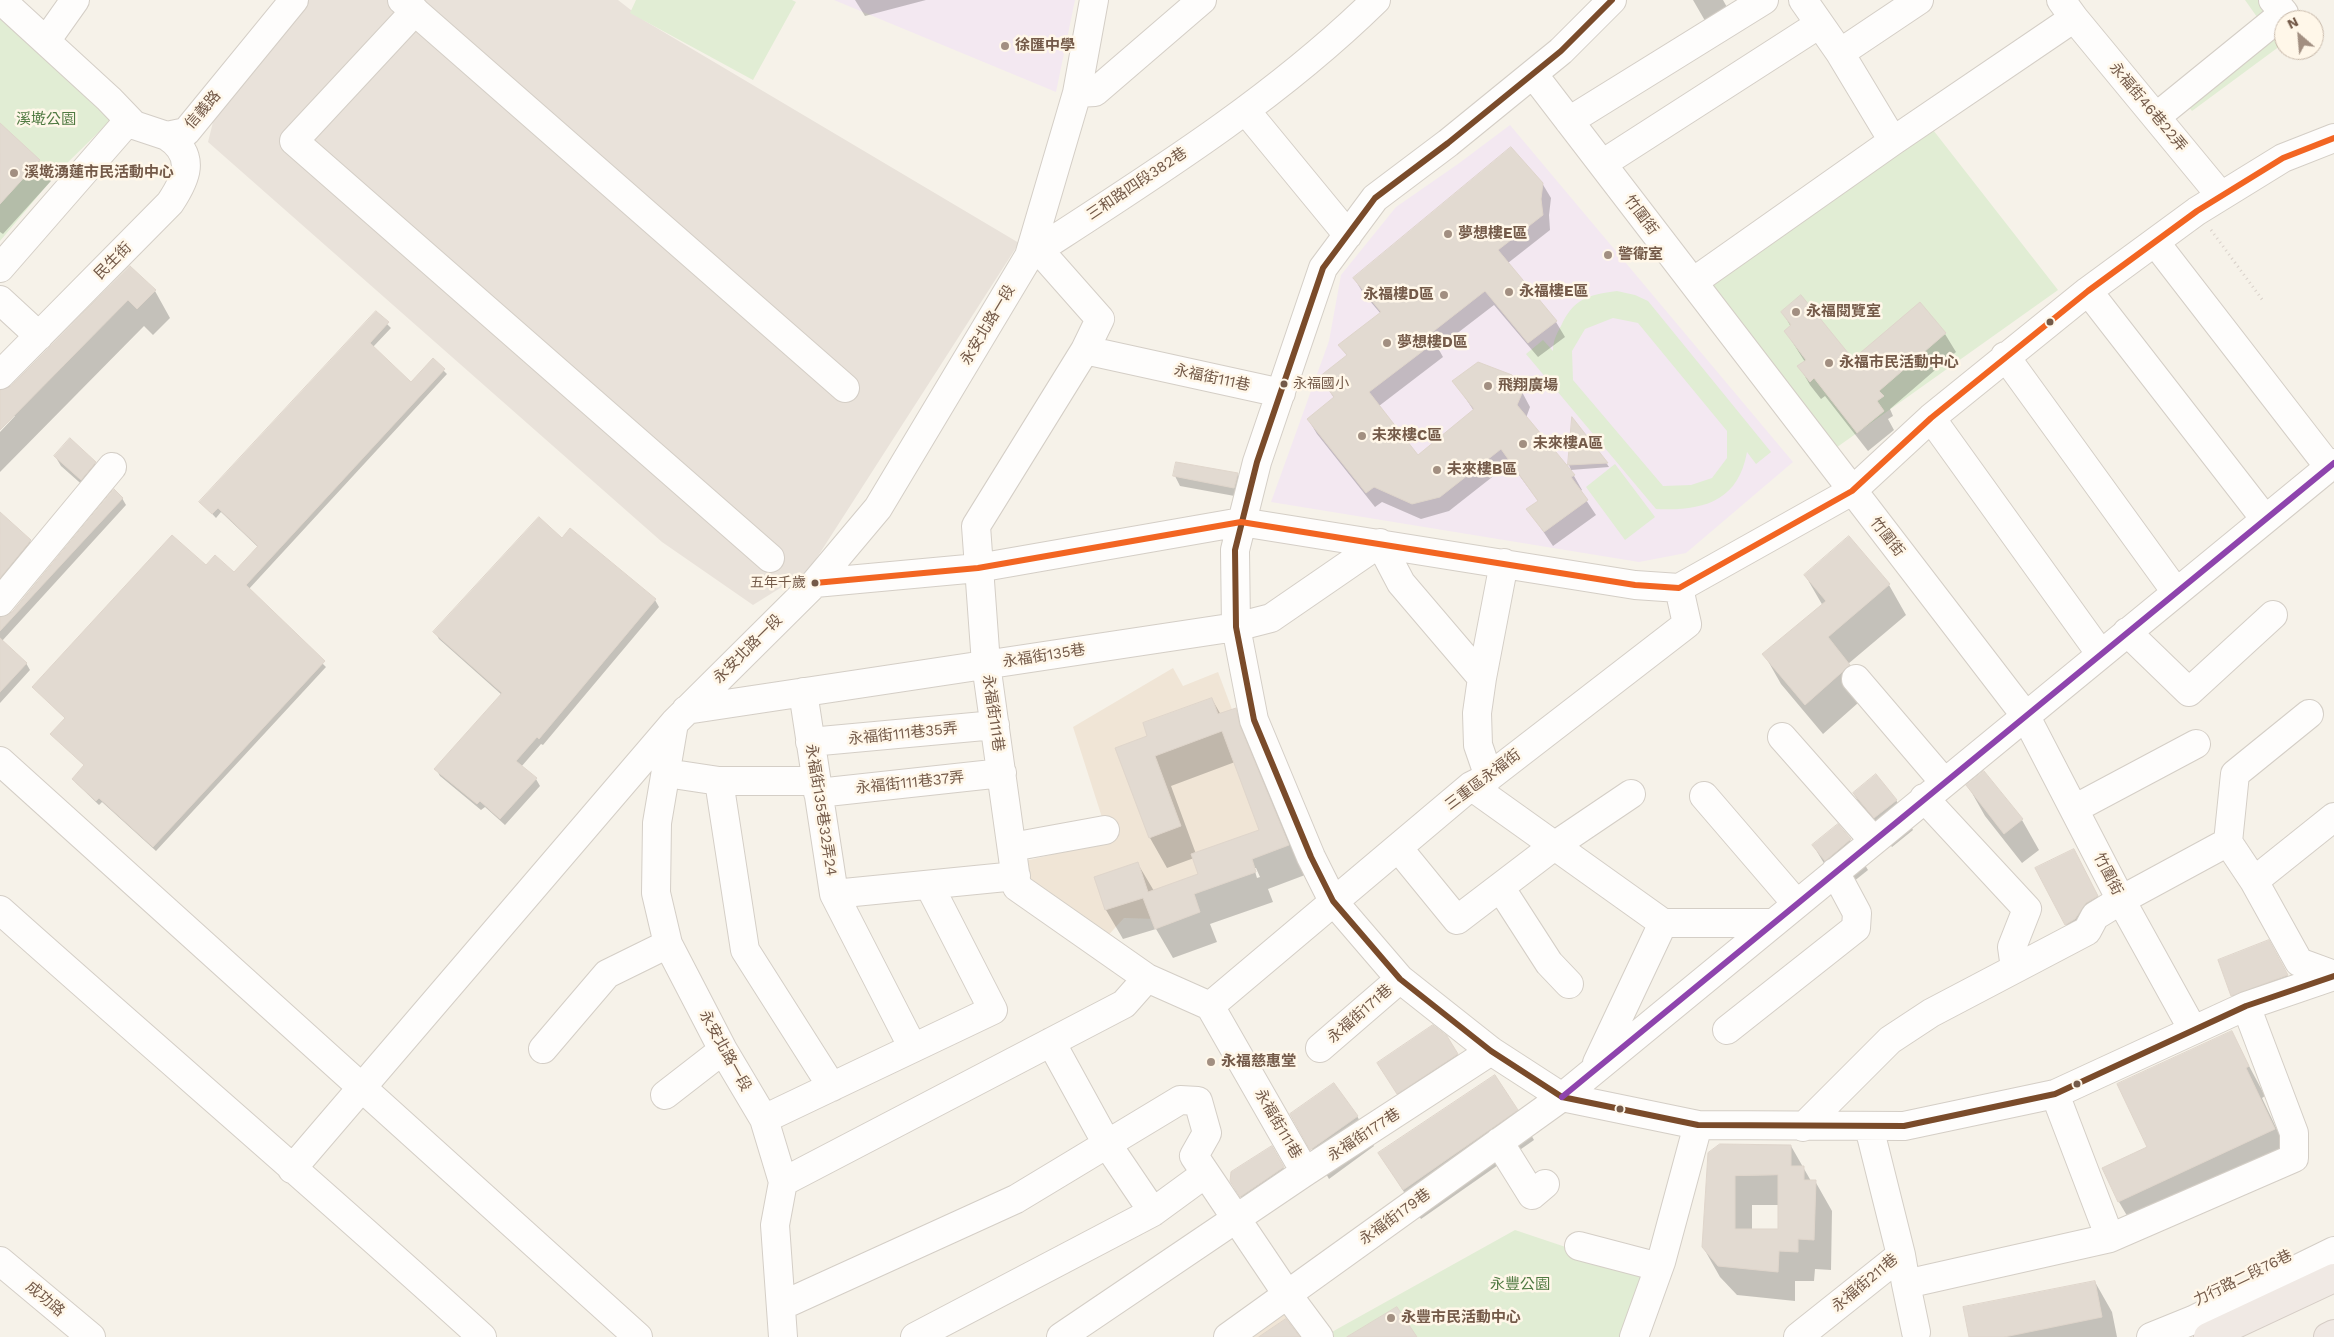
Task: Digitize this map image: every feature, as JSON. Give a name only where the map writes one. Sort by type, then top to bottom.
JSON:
[{"type":"highway","points":[[2208,1337],[2334,1278]]},
{"type":"highway","points":[[2328,1337],[2334,1334]]},
{"type":"street","name":"信義路","points":[[1,0],[134,125],[167,136],[186,132],[294,0]]},
{"type":"street","points":[[46,41],[75,0]]},
{"type":"street","name":"永安北路一段","points":[[783,1337],[775,1225],[783,1182],[764,1119],[723,1050],[668,944],[656,893],[657,823],[666,773],[680,716],[815,583],[878,508],[1034,253],[1077,93],[1094,0]]},
{"type":"street","points":[[1077,93],[1095,92],[1202,0]]},
{"type":"street","name":"三和路四段382巷","points":[[1034,253],[1246,111],[1346,30],[1376,0]]},
{"type":"street","points":[[1612,0],[1561,52],[1448,143],[1375,198],[1323,268],[1257,462],[1235,550],[1236,627],[1254,720],[1312,857],[1333,901],[1400,979],[1491,1051],[1562,1097],[1698,1125],[1904,1126],[2056,1094],[2246,1006],[2334,976]]},
{"type":"street","points":[[1569,121],[1764,0]]},
{"type":"street","points":[[1803,0],[1840,53],[1893,141]]},
{"type":"street","points":[[1840,53],[1919,0]]},
{"type":"street","points":[[2156,117],[2284,13],[2273,0]]},
{"type":"street","points":[[770,558],[294,142],[408,5],[845,388]]},
{"type":"street","points":[[1693,282],[1893,141],[2067,9]]},
{"type":"street","name":"永福街46巷22弄","points":[[2067,9],[2222,196]]},
{"type":"street","points":[[1602,164],[1818,24]]},
{"type":"street","name":"竹圍街","points":[[1533,74],[2025,715],[2121,900],[2193,1030]]},
{"type":"street","points":[[1246,111],[1348,235]]},
{"type":"street","points":[[0,268],[129,120]]},
{"type":"street","name":"民生街","points":[[0,375],[170,203],[184,183],[187,167],[182,153],[175,142],[167,136]]},
{"type":"street","points":[[815,583],[978,568],[1242,522],[1635,585],[1679,588],[1852,491],[1931,418],[2005,356],[2088,291],[2197,211],[2283,158],[2334,138]]},
{"type":"street","points":[[2155,242],[2331,465]]},
{"type":"street","points":[[1034,253],[1100,319],[1085,350]]},
{"type":"street","points":[[2088,291],[2264,520]]},
{"type":"street","points":[[0,300],[39,336]]},
{"type":"street","name":"永福街111巷","points":[[1281,393],[1085,350],[976,526],[986,664],[1017,888],[1147,978],[1210,1006],[1305,1172]]},
{"type":"street","points":[[2005,356],[2176,592]]},
{"type":"street","points":[[1931,418],[2100,653]]},
{"type":"street","name":"永福街179巷","points":[[1228,1337],[1562,1097],[2331,465]]},
{"type":"street","points":[[0,602],[112,467]]},
{"type":"street","points":[[1380,543],[1401,583],[1482,678]]},
{"type":"street","name":"永福街135巷","points":[[680,716],[804,692],[1236,627],[1271,618],[1380,543]]},
{"type":"street","points":[[1504,563],[1477,713],[1480,782],[1554,846],[1663,923],[1772,923]]},
{"type":"street","name":"三重區永福街","points":[[1210,1006],[1333,901],[1480,782],[1687,624],[1679,588]]},
{"type":"street","points":[[2127,632],[2189,692],[2273,615]]},
{"type":"street","points":[[1856,679],[1934,790],[2027,909],[2012,947],[2015,968]]},
{"type":"street","name":"永福街135巷32弄24","points":[[804,692],[834,894],[1016,876]]},
{"type":"street","points":[[2309,714],[2235,774],[2228,842],[2254,881],[2298,962],[2334,976]]},
{"type":"street","points":[[292,1168],[680,716]]},
{"type":"street","name":"永福街111巷35弄","points":[[810,742],[995,724]]},
{"type":"street","points":[[1782,737],[1873,840]]},
{"type":"street","points":[[2074,809],[2196,744]]},
{"type":"street","points":[[0,761],[638,1337]]},
{"type":"street","name":"永福街111巷37弄","points":[[666,773],[719,781],[817,787],[1002,773]]},
{"type":"street","points":[[719,781],[745,950],[832,1087]]},
{"type":"street","points":[[1399,849],[1457,920],[1554,846],[1631,794]]},
{"type":"street","points":[[1704,796],[1796,903]]},
{"type":"street","points":[[2254,881],[2334,816]]},
{"type":"street","points":[[1012,847],[1105,830]]},
{"type":"street","points":[[1803,1126],[1890,1040],[1931,1013],[2087,931],[2095,916],[2228,842]]},
{"type":"street","points":[[1727,1030],[1856,928],[1857,913],[1835,872]]},
{"type":"street","points":[[764,1119],[993,1010],[929,885]]},
{"type":"street","points":[[1500,887],[1549,963],[1569,984]]},
{"type":"street","points":[[834,894],[913,1048]]},
{"type":"street","points":[[0,910],[342,1210],[482,1337]]},
{"type":"street","points":[[1593,1071],[1663,923]]},
{"type":"street","points":[[543,1049],[607,974],[668,944]]},
{"type":"street","points":[[783,1182],[1124,1004],[1147,978]]},
{"type":"street","name":"永福街171巷","points":[[1320,1048],[1400,979]]},
{"type":"street","points":[[1906,1284],[2110,1238],[2294,1158],[2294,1133],[2246,1006]]},
{"type":"street","points":[[1051,1042],[1108,1144],[1153,1212]]},
{"type":"street","points":[[665,1095],[723,1050]]},
{"type":"street","points":[[1061,1337],[1305,1172],[1491,1051]]},
{"type":"street","name":"永福街177巷","points":[[1236,1219],[1491,1051]]},
{"type":"street","points":[[2056,1094],[2110,1238]]},
{"type":"street","points":[[781,1306],[1016,1199],[1180,1100],[1198,1101],[1207,1133],[1194,1156],[1287,1294],[1319,1337]]},
{"type":"street","points":[[1634,1337],[1659,1267],[1698,1125]]},
{"type":"street","name":"永福街211巷","points":[[1798,1337],[1901,1255],[1869,1127]]},
{"type":"street","points":[[1499,1142],[1532,1195],[1546,1184]]},
{"type":"street","points":[[915,1337],[1153,1212],[1205,1174]]},
{"type":"street","name":"力行路二段76巷","points":[[2159,1334],[2169,1314],[2334,1234]]},
{"type":"street","points":[[1579,1246],[1659,1267]]},
{"type":"street","name":"力行路二段76巷","points":[[2159,1334],[2193,1320],[2334,1251]]},
{"type":"street","points":[[1901,1255],[1916,1332]]},
{"type":"street","name":"成功路","points":[[0,1260],[91,1337]]},
{"type":"path","points":[[2197,211],[2264,302]]},
{"type":"shaded area","points":[[307,0],[618,0],[645,21],[1019,243],[809,570],[753,605],[662,542],[208,142],[215,114]]},
{"type":"shaded area","name":"徐匯中學","points":[[834,0],[1075,0],[1056,92]]},
{"type":"shaded area","name":"永福國小","points":[[1510,125],[1793,462],[1686,553],[1639,562],[1271,502],[1329,341],[1341,275],[1396,207]]},
{"type":"shaded area","points":[[1173,668],[1183,686],[1218,672],[1275,824],[1156,919],[1124,918],[1104,940],[1027,886],[1021,862],[1050,855],[1107,833],[1073,727]]},
{"type":"shaded area","points":[[1283,1306],[1307,1337],[1239,1337]]},
{"type":"green space","points":[[636,0],[792,0],[796,2],[753,80],[630,13]]},
{"type":"green space","points":[[2245,0],[2286,0],[2293,10],[2274,10],[2274,50],[2192,111],[2175,90],[2262,24]]},
{"type":"green space","name":"溪墘公園","points":[[0,19],[113,118],[59,171],[0,241]]},
{"type":"green space","points":[[1930,126],[2058,290],[1833,450],[1705,283]]},
{"type":"green space","points":[[1617,291],[1635,295],[1648,301],[1771,452],[1756,464],[1747,452],[1735,483],[1726,493],[1715,500],[1688,508],[1656,509],[1526,354],[1543,340],[1553,351],[1556,335],[1571,309],[1590,296]],"holes":[[[1613,318],[1638,323],[1727,431],[1727,458],[1712,478],[1691,485],[1663,486],[1573,380],[1572,351],[1585,329]]]},
{"type":"green space","points":[[1615,464],[1655,517],[1625,540],[1586,487]]},
{"type":"green space","name":"永豐公園","points":[[1515,1230],[1643,1273],[1625,1337],[1333,1337],[1330,1333]]},
{"type":"building","name":"溪墘湧蓮市民活動中心","points":[[0,123],[40,160],[0,204]]},
{"type":"building","points":[[1511,147],[1543,183],[1541,199],[1543,215],[1498,250],[1557,321],[1528,343],[1485,291],[1430,334],[1436,341],[1369,392],[1418,455],[1474,409],[1452,381],[1478,362],[1512,375],[1523,391],[1517,405],[1575,475],[1571,477],[1588,500],[1544,532],[1526,509],[1538,501],[1501,449],[1440,497],[1412,504],[1374,487],[1366,493],[1307,419],[1334,397],[1319,377],[1347,355],[1338,345],[1381,312],[1353,278]]},
{"type":"building","points":[[130,266],[156,290],[137,309],[128,300],[0,430],[0,390],[11,386]]},
{"type":"building","name":"永福市民活動中心","points":[[1801,295],[1853,359],[1920,302],[1946,333],[1879,391],[1884,396],[1877,401],[1884,411],[1857,433],[1814,378],[1810,382],[1797,366],[1806,360],[1784,331],[1791,325],[1781,312]]},
{"type":"building","points":[[376,311],[389,322],[370,343],[411,382],[433,358],[445,369],[246,585],[325,661],[153,847],[99,798],[96,801],[72,779],[84,765],[50,734],[65,718],[32,687],[172,535],[206,565],[215,555],[234,572],[258,546],[218,508],[212,514],[199,502]]},
{"type":"building","points":[[1572,417],[1608,463],[1568,465]]},
{"type":"building","points":[[70,438],[96,462],[81,480],[54,456]]},
{"type":"building","points":[[1176,462],[1238,473],[1234,488],[1173,476]]},
{"type":"building","points":[[114,489],[123,498],[0,631],[0,617],[12,612]]},
{"type":"building","points":[[0,512],[31,540],[0,578]]},
{"type":"building","points":[[539,517],[562,538],[570,528],[656,599],[539,739],[537,737],[516,761],[537,778],[500,819],[480,801],[477,804],[434,769],[502,693],[433,632]]},
{"type":"building","points":[[1849,536],[1890,584],[1828,637],[1850,665],[1805,705],[1762,654],[1826,601],[1804,575]]},
{"type":"building","points":[[0,638],[27,663],[0,692]]},
{"type":"building","points":[[1212,698],[1218,714],[1236,708],[1240,726],[1289,845],[1252,859],[1256,872],[1194,894],[1200,912],[1155,929],[1143,898],[1105,910],[1094,877],[1138,862],[1148,892],[1198,874],[1191,854],[1259,830],[1222,731],[1155,756],[1181,826],[1149,838],[1115,748],[1147,736],[1143,723]]},
{"type":"building","points":[[1984,771],[2023,819],[2004,834],[1966,785]]},
{"type":"building","points":[[1876,774],[1897,800],[1874,818],[1853,793]]},
{"type":"building","points":[[1838,824],[1851,839],[1825,861],[1812,845]]},
{"type":"building","points":[[2074,849],[2098,896],[2086,903],[2075,919],[2065,925],[2035,868]]},
{"type":"building","points":[[2269,940],[2288,975],[2231,996],[2218,960]]},
{"type":"building","points":[[1433,1025],[1447,1036],[1458,1054],[1397,1094],[1377,1063]]},
{"type":"building","points":[[2232,1031],[2249,1066],[2246,1068],[2275,1129],[2118,1202],[2102,1168],[2147,1147],[2117,1084]]},
{"type":"building","points":[[1495,1075],[1518,1110],[1403,1190],[1378,1153]]},
{"type":"building","points":[[1334,1083],[1358,1116],[1310,1150],[1290,1114]]},
{"type":"building","points":[[1720,1144],[1791,1145],[1791,1166],[1804,1166],[1804,1180],[1816,1180],[1814,1240],[1798,1239],[1798,1252],[1779,1251],[1778,1272],[1718,1266],[1702,1247],[1708,1153]],"holes":[[[1778,1175],[1778,1229],[1735,1229],[1735,1176]]]},
{"type":"building","points":[[1272,1146],[1284,1167],[1240,1197],[1230,1181],[1231,1172]]},
{"type":"building","points":[[2095,1281],[2102,1317],[2004,1337],[1969,1337],[1963,1307]]},
{"type":"building","name":"永豐市民活動中心","points":[[1397,1307],[1417,1337],[1347,1337]]},
{"type":"building","points":[[1286,1319],[1300,1337],[1259,1337]]},
{"type":"transit line","points":[[1612,0],[1561,51],[1448,143],[1375,198],[1323,268],[1257,462],[1235,550],[1236,627],[1254,720],[1311,857],[1333,901],[1400,979],[1491,1051],[1562,1097],[1698,1125],[1904,1126],[2055,1094],[2246,1006],[2334,976]]},
{"type":"transit line","points":[[815,583],[978,568],[1241,522],[1635,585],[1679,588],[1852,491],[1931,418],[2088,291],[2197,211],[2283,158],[2334,138]]},
{"type":"transit line","points":[[1562,1097],[2334,463]]},
{"type":"place","name":"徐匯中學","points":[[1005,46]]},
{"type":"place","name":"溪墘湧蓮市民活動中心","points":[[14,173]]},
{"type":"place","name":"夢想樓E區","points":[[1448,234]]},
{"type":"place","name":"警衛室","points":[[1608,255]]},
{"type":"place","name":"永福樓E區","points":[[1509,292]]},
{"type":"place","name":"永福樓D區","points":[[1444,295]]},
{"type":"place","name":"永福閱覽室","points":[[1796,312]]},
{"type":"place","name":"夢想樓D區","points":[[1387,343]]},
{"type":"place","name":"永福市民活動中心","points":[[1829,363]]},
{"type":"place","name":"永福國小","points":[[1284,384]]},
{"type":"place","name":"飛翔廣場","points":[[1488,386]]},
{"type":"place","name":"未來樓C區","points":[[1362,436]]},
{"type":"place","name":"未來樓A區","points":[[1523,444]]},
{"type":"place","name":"未來樓B區","points":[[1437,470]]},
{"type":"place","name":"五年千歲","points":[[815,583]]},
{"type":"place","name":"永福慈惠堂","points":[[1211,1062]]},
{"type":"place","name":"永豐市民活動中心","points":[[1391,1318]]}]
